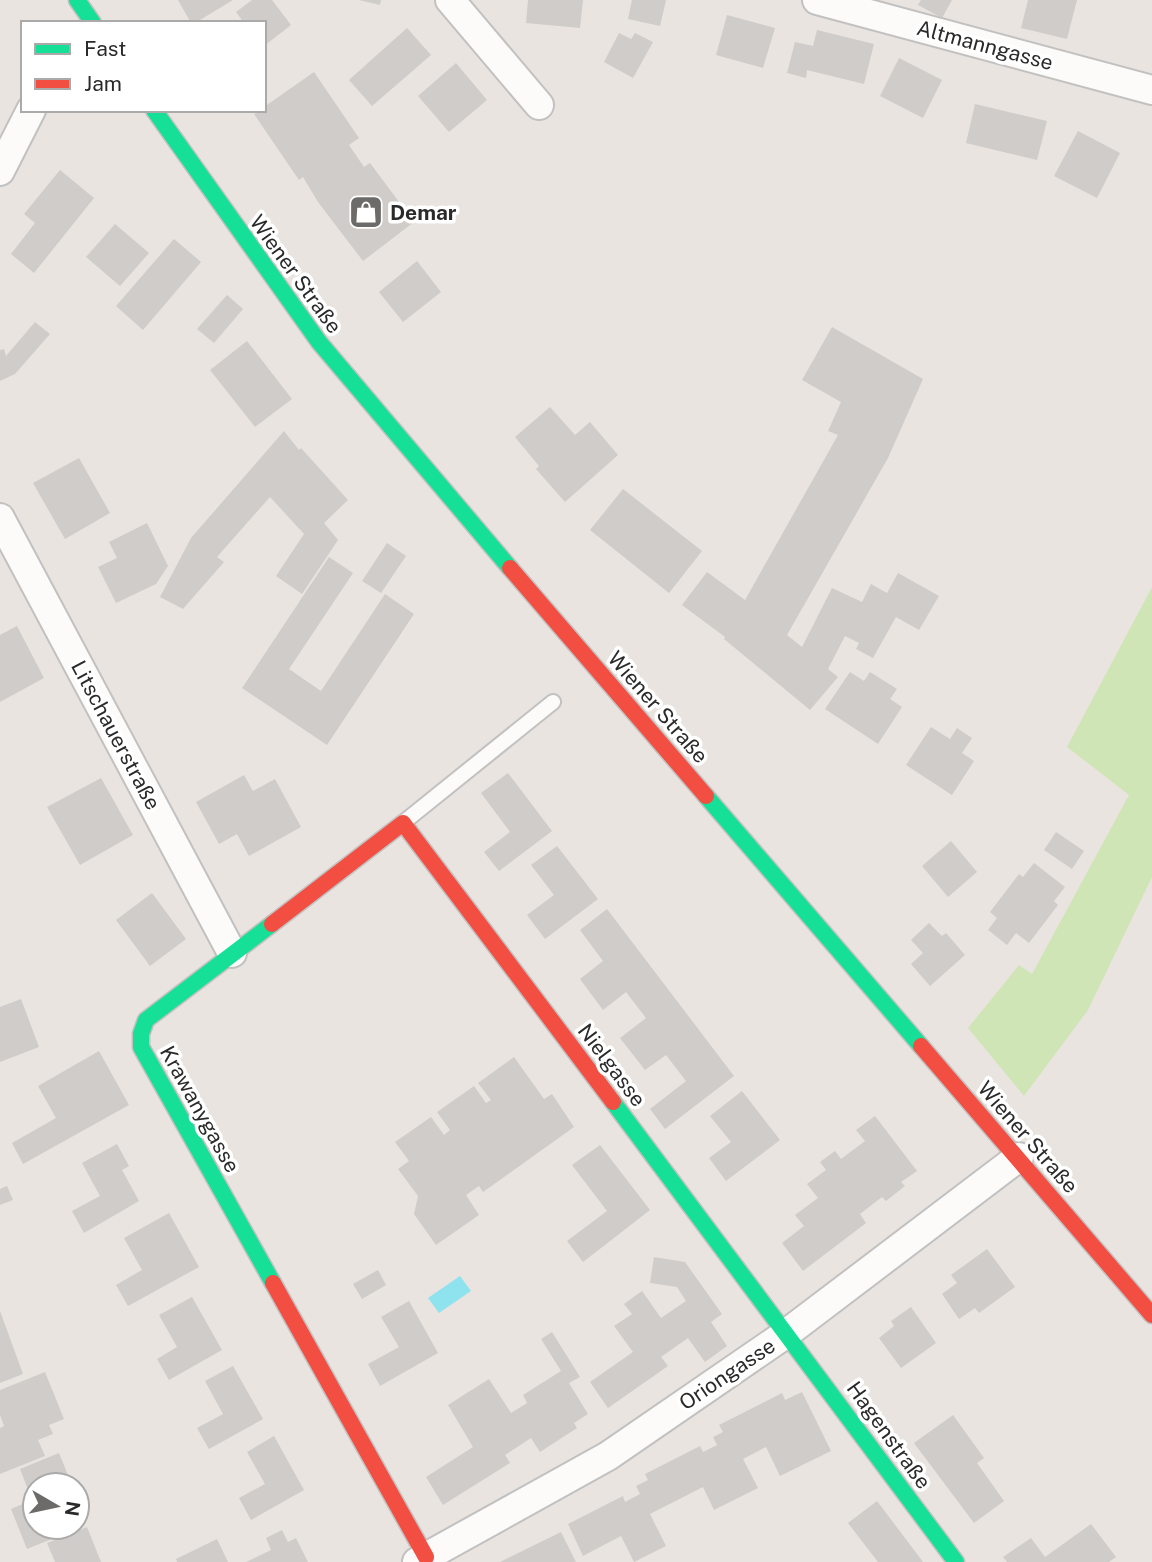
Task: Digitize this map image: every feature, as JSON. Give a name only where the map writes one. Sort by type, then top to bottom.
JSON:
[{"type":"street","points":[[450,0],[539,105]]},
{"type":"street","name":"Altmanngasse","points":[[817,0],[1152,90]]},
{"type":"street","points":[[0,171],[30,112]]},
{"type":"street","name":"Wiener Straße","points":[[155,112],[319,342],[1152,1315]]},
{"type":"street","name":"Litschauerstraße","points":[[0,518],[232,953]]},
{"type":"street","name":"Krawanygasse","points":[[403,823],[146,1020],[141,1034],[141,1047],[422,1560]]},
{"type":"street","name":"Nielgasse","points":[[403,823],[787,1333]]},
{"type":"street","name":"Oriongasse","points":[[422,1560],[608,1455],[787,1333],[1018,1157]]},
{"type":"street","name":"Hagenstraße","points":[[787,1333],[956,1562]]},
{"type":"lane","name":"Krawanygasse","points":[[403,823],[552,702]]},
{"type":"green space","points":[[1152,587],[1152,877],[1088,1010],[1024,1096],[968,1028],[1019,965],[1032,974],[1129,795],[1067,747]]},
{"type":"water","points":[[460,1276],[471,1291],[439,1313],[428,1298]]},
{"type":"building","points":[[178,0],[233,0],[198,21],[190,21]]},
{"type":"building","points":[[252,0],[272,0],[291,25],[266,44],[266,21],[243,21],[236,12]]},
{"type":"building","points":[[359,0],[381,0],[380,5]]},
{"type":"building","points":[[528,0],[583,0],[580,28],[526,23]]},
{"type":"building","points":[[632,0],[666,0],[660,26],[628,19]]},
{"type":"building","points":[[921,0],[952,0],[942,18],[918,5]]},
{"type":"building","points":[[1028,0],[1077,0],[1067,39],[1021,28]]},
{"type":"building","points":[[727,15],[775,28],[763,68],[716,55]]},
{"type":"building","points":[[407,28],[431,55],[372,106],[349,80]]},
{"type":"building","points":[[817,30],[874,44],[864,84],[807,70],[806,78],[787,73],[795,42],[813,46]]},
{"type":"building","points":[[619,33],[631,39],[635,33],[653,42],[633,78],[604,62]]},
{"type":"building","points":[[899,58],[942,80],[923,118],[880,96]]},
{"type":"building","points":[[456,63],[487,100],[449,132],[418,96]]},
{"type":"building","points":[[314,72],[359,138],[349,145],[364,167],[370,163],[414,222],[363,261],[318,202],[303,177],[299,180],[254,114],[266,112],[266,106]]},
{"type":"building","points":[[975,104],[1047,121],[1037,160],[966,143]]},
{"type":"building","points":[[1078,131],[1120,153],[1097,198],[1054,176]]},
{"type":"building","points":[[60,170],[94,198],[34,273],[11,254],[35,223],[24,214]]},
{"type":"building","points":[[115,224],[149,253],[120,286],[86,257]]},
{"type":"building","points":[[174,239],[201,262],[143,330],[116,306]]},
{"type":"building","points":[[417,261],[441,292],[403,322],[379,292]]},
{"type":"building","points":[[227,295],[243,309],[214,343],[197,329]]},
{"type":"building","points":[[35,322],[50,334],[15,374],[0,381],[0,350],[4,349],[6,356]]},
{"type":"building","points":[[832,327],[923,379],[888,458],[787,635],[802,647],[832,588],[862,602],[871,584],[887,593],[898,573],[939,596],[919,630],[896,617],[873,658],[856,649],[859,643],[845,636],[828,669],[838,677],[810,710],[724,639],[725,637],[682,605],[707,572],[745,600],[838,435],[828,431],[841,402],[802,380]]},
{"type":"building","points":[[247,341],[292,399],[255,427],[210,370]]},
{"type":"building","points":[[550,407],[575,435],[590,422],[618,455],[565,502],[536,469],[539,466],[515,437]]},
{"type":"building","points":[[284,431],[348,500],[324,523],[338,540],[302,594],[276,576],[304,534],[270,497],[217,557],[224,562],[183,609],[160,597],[191,538]]},
{"type":"building","points":[[79,458],[110,513],[65,539],[33,483]]},
{"type":"building","points":[[623,489],[702,551],[669,593],[590,530]]},
{"type":"building","points":[[147,523],[168,566],[156,584],[116,603],[98,567],[117,558],[109,542]]},
{"type":"building","points":[[387,543],[406,556],[381,593],[362,581]]},
{"type":"building","points":[[329,557],[353,573],[289,669],[321,691],[385,594],[414,614],[327,745],[242,688]]},
{"type":"building","points":[[17,626],[44,678],[0,702],[0,635]]},
{"type":"building","points":[[850,672],[864,681],[870,672],[897,689],[890,699],[902,707],[878,744],[825,709]]},
{"type":"building","points":[[931,727],[950,739],[957,728],[972,738],[962,753],[974,761],[952,795],[906,765]]},
{"type":"building","points":[[508,773],[552,831],[499,871],[484,852],[510,832],[481,793]]},
{"type":"building","points":[[244,775],[253,791],[275,779],[301,827],[249,856],[237,834],[219,844],[196,802]]},
{"type":"building","points":[[101,778],[133,835],[80,865],[47,807]]},
{"type":"building","points":[[1056,832],[1084,851],[1072,869],[1044,850]]},
{"type":"building","points":[[951,841],[977,872],[948,897],[922,866]]},
{"type":"building","points":[[557,846],[598,899],[545,939],[527,915],[554,895],[531,865]]},
{"type":"building","points":[[1034,863],[1065,887],[1054,901],[1058,905],[1029,943],[1016,933],[1007,945],[988,930],[997,918],[990,912],[1019,874],[1023,877]]},
{"type":"building","points":[[152,893],[186,939],[150,966],[116,920]]},
{"type":"building","points":[[607,909],[734,1076],[665,1129],[650,1109],[686,1081],[666,1055],[645,1070],[620,1038],[646,1018],[626,992],[603,1010],[580,979],[603,961],[580,930]]},
{"type":"building","points":[[929,923],[942,936],[946,933],[965,955],[930,986],[911,964],[923,953],[911,940]]},
{"type":"building","points":[[21,999],[39,1047],[0,1062],[0,1007]]},
{"type":"building","points":[[99,1051],[129,1105],[23,1164],[12,1143],[56,1118],[38,1086]]},
{"type":"building","points":[[514,1057],[544,1099],[552,1094],[574,1127],[483,1192],[479,1186],[466,1195],[479,1215],[436,1245],[414,1214],[418,1196],[398,1169],[409,1161],[395,1142],[431,1117],[444,1135],[450,1130],[437,1112],[474,1086],[486,1103],[491,1100],[478,1083]]},
{"type":"building","points":[[742,1091],[780,1140],[726,1181],[709,1158],[731,1142],[710,1116]]},
{"type":"building","points":[[875,1116],[917,1171],[901,1182],[905,1186],[886,1201],[882,1197],[860,1214],[866,1223],[803,1271],[782,1243],[804,1226],[795,1215],[818,1198],[807,1184],[826,1170],[820,1162],[835,1151],[841,1159],[865,1141],[856,1130]]},
{"type":"building","points":[[117,1144],[129,1166],[122,1170],[139,1201],[84,1233],[72,1211],[100,1196],[82,1163]]},
{"type":"building","points":[[600,1145],[650,1210],[583,1262],[567,1241],[607,1211],[572,1165]]},
{"type":"building","points":[[7,1186],[13,1200],[0,1205],[0,1189]]},
{"type":"building","points":[[169,1213],[199,1267],[128,1306],[116,1285],[142,1270],[124,1238]]},
{"type":"building","points":[[987,1249],[1015,1287],[979,1313],[975,1308],[959,1319],[942,1294],[957,1283],[951,1275]]},
{"type":"building","points":[[654,1257],[685,1262],[722,1314],[711,1322],[727,1346],[705,1362],[688,1338],[661,1357],[668,1366],[608,1408],[590,1382],[633,1352],[614,1326],[632,1314],[624,1304],[642,1291],[661,1318],[686,1301],[677,1287],[650,1283]]},
{"type":"building","points":[[378,1270],[386,1285],[362,1299],[353,1284]]},
{"type":"building","points":[[192,1297],[222,1350],[169,1380],[157,1359],[177,1347],[159,1315]]},
{"type":"building","points":[[409,1301],[438,1353],[380,1386],[368,1364],[399,1347],[381,1317]]},
{"type":"building","points":[[911,1307],[936,1343],[901,1368],[879,1338],[894,1326],[891,1321]]},
{"type":"building","points":[[0,1311],[23,1374],[0,1383]]},
{"type":"building","points":[[552,1332],[580,1377],[569,1383],[588,1414],[574,1423],[577,1428],[540,1452],[531,1438],[505,1455],[510,1463],[443,1505],[426,1477],[473,1447],[448,1405],[489,1379],[511,1413],[527,1403],[523,1395],[561,1371],[541,1339]]},
{"type":"building","points":[[233,1366],[263,1419],[209,1449],[197,1428],[223,1414],[205,1381]]},
{"type":"building","points":[[45,1372],[64,1419],[49,1425],[53,1434],[38,1440],[45,1456],[0,1474],[0,1428],[4,1426],[0,1415],[0,1390]]},
{"type":"building","points":[[802,1392],[831,1451],[780,1476],[766,1447],[743,1459],[758,1488],[714,1510],[703,1487],[650,1514],[666,1546],[634,1562],[621,1536],[583,1556],[568,1524],[623,1496],[625,1502],[640,1494],[636,1486],[648,1480],[645,1474],[700,1446],[703,1452],[717,1445],[713,1437],[723,1432],[719,1425],[782,1393],[785,1400]]},
{"type":"building","points":[[953,1415],[984,1458],[977,1463],[1004,1501],[974,1523],[914,1443]]},
{"type":"building","points":[[274,1436],[304,1490],[251,1520],[239,1498],[265,1484],[247,1452]]},
{"type":"building","points":[[59,1453],[66,1471],[21,1472],[20,1469]]},
{"type":"building","points":[[877,1501],[923,1562],[878,1562],[848,1523]]},
{"type":"building","points":[[21,1505],[21,1534],[11,1509]]},
{"type":"building","points":[[1091,1524],[1116,1557],[1109,1562],[1007,1562],[1003,1557],[1031,1538],[1045,1557]]},
{"type":"building","points":[[282,1530],[288,1542],[296,1538],[308,1562],[246,1562],[271,1550],[266,1538]]},
{"type":"building","points":[[561,1532],[576,1562],[500,1562]]},
{"type":"building","points":[[91,1537],[101,1562],[55,1562],[47,1543],[91,1541]]},
{"type":"building","points":[[217,1539],[228,1562],[177,1562],[176,1559]]},
{"type":"building","points":[[24,1541],[47,1541],[27,1549]]},
{"type":"traffic: fast","points":[[77,0],[92,21]]},
{"type":"traffic: fast","points":[[155,112],[319,342],[510,568]]},
{"type":"traffic: fast","points":[[706,796],[921,1046]]},
{"type":"traffic: fast","points":[[272,924],[146,1020],[141,1034],[141,1047],[273,1283]]},
{"type":"traffic: fast","points":[[613,1102],[956,1562]]},
{"type":"traffic: jam","points":[[510,568],[706,796]]},
{"type":"traffic: jam","points":[[272,924],[403,823],[613,1102]]},
{"type":"traffic: jam","points":[[921,1046],[1152,1315]]},
{"type":"traffic: jam","points":[[273,1283],[426,1557]]},
{"type":"place","name":"Demar","points":[[366,212]]}]
